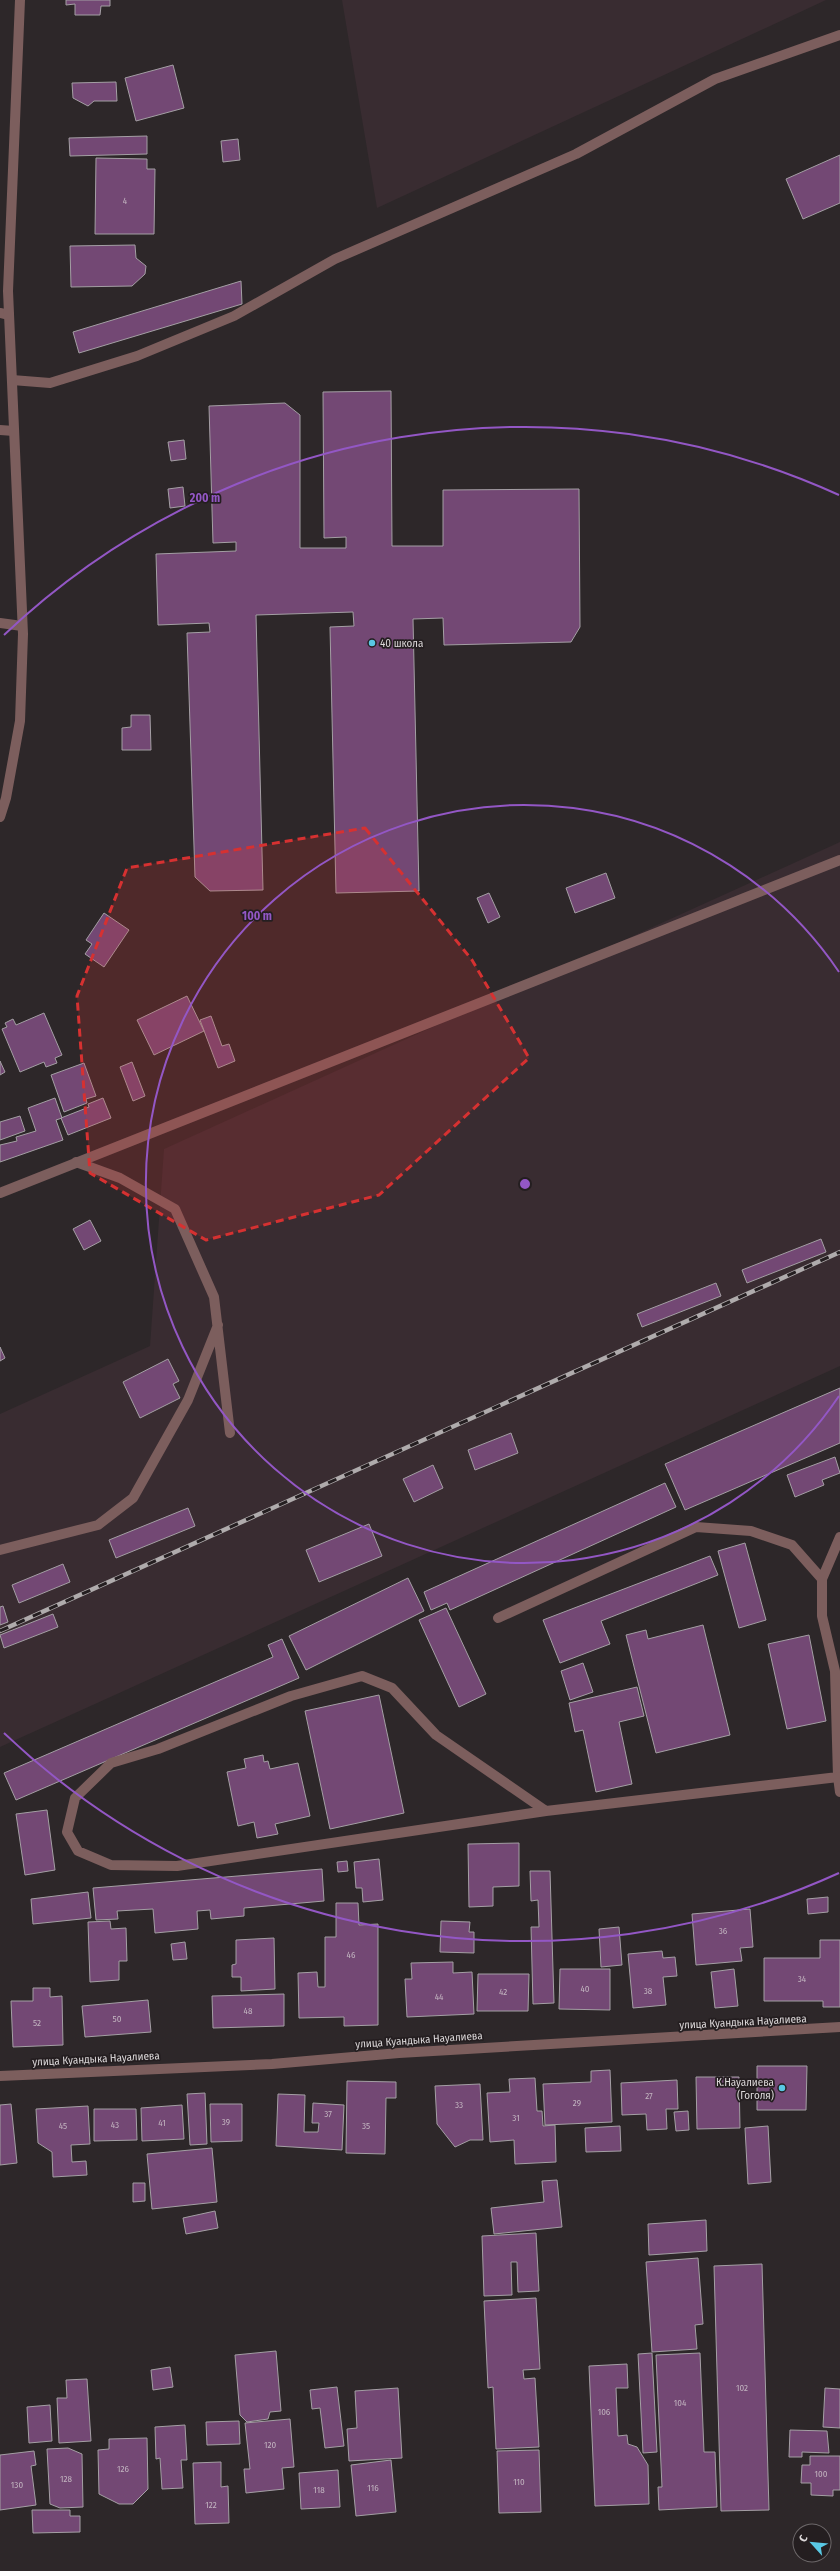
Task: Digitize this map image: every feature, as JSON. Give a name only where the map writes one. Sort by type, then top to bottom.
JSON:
[{"type":"street","points":[[0,817],[6,798],[20,721],[22,626],[12,380],[5,314],[8,291],[20,0]]},
{"type":"street","points":[[12,380],[50,383],[136,356],[234,316],[335,259],[576,154],[715,78],[840,35]]},
{"type":"street","points":[[0,430],[14,431]]},
{"type":"street","points":[[0,623],[22,626]]},
{"type":"street","points":[[0,1193],[840,860]]},
{"type":"street","points":[[76,1162],[120,1178],[175,1209],[214,1297],[230,1433]]},
{"type":"street","points":[[0,1550],[98,1525],[132,1498],[188,1400],[218,1326]]},
{"type":"street","points":[[498,1618],[696,1527],[751,1531],[792,1545],[822,1579]]},
{"type":"street","points":[[840,1537],[822,1579],[822,1616],[835,1671],[838,1777],[840,1792]]},
{"type":"street","points":[[546,1811],[509,1788],[436,1735],[392,1688],[362,1676],[292,1696],[158,1749],[111,1763],[75,1798],[67,1832],[78,1851],[111,1865],[177,1866],[546,1811],[838,1777]]},
{"type":"street","name":"улица Куандыка Науалиева","points":[[0,2076],[272,2064],[399,2053],[840,2027]]},
{"type":"highlighted area","points":[[365,828],[472,960],[529,1058],[379,1195],[206,1240],[90,1173],[77,996],[127,868]]},
{"type":"shaded area","points":[[342,0],[826,0],[377,208]]},
{"type":"shaded area","points":[[840,842],[840,1366],[0,1747],[0,1414],[150,1346],[164,1149]]},
{"type":"building","points":[[66,0],[110,0],[110,6],[101,6],[100,15],[75,15],[75,4],[66,5]]},
{"type":"building","points":[[173,65],[184,108],[136,121],[125,78]]},
{"type":"building","points":[[116,82],[117,101],[94,101],[88,106],[73,98],[72,83]]},
{"type":"building","points":[[147,136],[147,154],[70,156],[69,138]]},
{"type":"building","points":[[238,139],[240,160],[223,162],[221,141]]},
{"type":"building","points":[[840,155],[840,203],[803,219],[786,179]]},
{"type":"building","points":[[96,158],[147,159],[147,169],[155,169],[154,234],[95,234]]},
{"type":"building","points":[[135,245],[136,258],[146,266],[145,274],[132,286],[71,287],[70,246]]},
{"type":"building","points":[[241,281],[242,304],[79,353],[73,332]]},
{"type":"building","name":"40 школа","points":[[391,391],[392,546],[443,546],[443,490],[579,489],[580,627],[571,642],[444,645],[443,618],[413,619],[419,891],[336,893],[330,627],[354,626],[353,612],[256,615],[263,890],[210,891],[195,877],[187,633],[210,632],[209,623],[158,625],[156,554],[236,551],[236,542],[213,543],[209,406],[285,403],[300,415],[300,548],[346,548],[346,537],[324,538],[323,392]]},
{"type":"building","points":[[184,440],[186,459],[171,461],[168,442]]},
{"type":"building","points":[[183,487],[185,506],[170,508],[168,489]]},
{"type":"building","points":[[131,715],[150,715],[151,750],[122,750],[122,728],[131,727]]},
{"type":"building","points":[[606,873],[615,898],[575,913],[566,888]]},
{"type":"building","points":[[489,893],[500,917],[488,923],[477,898]]},
{"type":"building","points":[[104,913],[129,930],[104,967],[85,954],[92,944],[86,940]]},
{"type":"building","points":[[187,996],[204,1031],[154,1055],[137,1020]]},
{"type":"building","points":[[44,1013],[62,1055],[55,1058],[57,1063],[46,1067],[44,1062],[20,1072],[2,1029],[7,1027],[5,1023],[13,1019],[16,1025]]},
{"type":"building","points":[[211,1016],[222,1046],[229,1044],[235,1061],[218,1068],[200,1020]]},
{"type":"building","points":[[0,1061],[5,1072],[0,1075]]},
{"type":"building","points":[[132,1062],[145,1096],[133,1101],[120,1067]]},
{"type":"building","points":[[84,1063],[96,1096],[86,1099],[87,1103],[64,1112],[51,1075]]},
{"type":"building","points":[[55,1098],[62,1118],[56,1120],[63,1140],[0,1162],[0,1145],[17,1141],[16,1137],[36,1131],[28,1108]]},
{"type":"building","points":[[103,1098],[111,1118],[68,1135],[61,1118],[89,1107],[88,1104]]},
{"type":"building","points":[[20,1116],[25,1131],[0,1140],[0,1122]]},
{"type":"building","points":[[90,1220],[101,1241],[84,1250],[73,1229]]},
{"type":"building","points":[[821,1239],[826,1252],[747,1283],[742,1270]]},
{"type":"building","points":[[716,1283],[721,1296],[642,1327],[637,1314]]},
{"type":"building","points":[[0,1347],[5,1358],[0,1361]]},
{"type":"building","points":[[168,1359],[179,1381],[173,1384],[180,1398],[140,1418],[123,1382]]},
{"type":"building","points":[[840,1388],[840,1443],[685,1510],[665,1464]]},
{"type":"building","points":[[511,1433],[518,1453],[475,1470],[468,1450]]},
{"type":"building","points":[[835,1457],[840,1473],[822,1480],[824,1485],[795,1497],[787,1475]]},
{"type":"building","points":[[433,1465],[443,1488],[414,1502],[403,1479]]},
{"type":"building","points":[[665,1483],[676,1507],[450,1610],[447,1603],[431,1610],[424,1592]]},
{"type":"building","points":[[188,1508],[195,1526],[116,1558],[109,1540]]},
{"type":"building","points":[[369,1524],[382,1556],[319,1582],[306,1550]]},
{"type":"building","points":[[745,1543],[766,1620],[739,1628],[718,1551]]},
{"type":"building","points":[[710,1556],[718,1575],[601,1621],[610,1644],[560,1663],[543,1620]]},
{"type":"building","points":[[63,1564],[70,1582],[19,1603],[12,1585]]},
{"type":"building","points":[[408,1578],[424,1611],[306,1670],[289,1636]]},
{"type":"building","points":[[3,1606],[8,1622],[0,1625],[0,1607]]},
{"type":"building","points":[[446,1608],[486,1694],[459,1707],[419,1620]]},
{"type":"building","points":[[53,1614],[58,1627],[4,1648],[0,1635]]},
{"type":"building","points":[[703,1625],[730,1735],[656,1753],[626,1635],[646,1630],[648,1639]]},
{"type":"building","points":[[809,1635],[826,1721],[787,1729],[768,1644]]},
{"type":"building","points":[[282,1639],[299,1678],[16,1800],[4,1773],[273,1657],[268,1645]]},
{"type":"building","points":[[583,1663],[593,1692],[570,1700],[561,1671]]},
{"type":"building","points":[[637,1687],[644,1716],[619,1722],[632,1784],[596,1792],[583,1730],[575,1732],[569,1703]]},
{"type":"building","points":[[379,1695],[404,1813],[330,1829],[305,1711]]},
{"type":"building","points":[[263,1755],[264,1762],[268,1761],[270,1769],[298,1763],[310,1816],[275,1824],[278,1834],[257,1838],[254,1822],[238,1826],[227,1772],[246,1768],[244,1759]]},
{"type":"building","points":[[47,1810],[55,1870],[25,1875],[16,1814]]},
{"type":"building","points":[[519,1843],[519,1886],[493,1887],[493,1906],[469,1907],[468,1844]]},
{"type":"building","points":[[379,1859],[383,1900],[363,1902],[362,1888],[356,1888],[354,1862]]},
{"type":"building","points":[[347,1861],[348,1871],[338,1872],[337,1862]]},
{"type":"building","points":[[322,1869],[324,1901],[244,1908],[244,1916],[211,1919],[210,1910],[197,1911],[198,1929],[155,1933],[153,1909],[117,1911],[118,1919],[96,1920],[93,1888]]},
{"type":"building","points":[[530,1871],[550,1871],[554,2003],[533,2004],[531,1927],[539,1927],[538,1900],[531,1901]]},
{"type":"building","points":[[88,1892],[91,1918],[33,1924],[31,1899]]},
{"type":"building","points":[[828,1897],[828,1912],[808,1914],[807,1899]]},
{"type":"building","points":[[336,1903],[358,1903],[359,1925],[378,1924],[378,2025],[344,2026],[344,2017],[299,2018],[298,1973],[317,1972],[318,1987],[325,1987],[325,1937],[336,1937]]},
{"type":"building","points":[[750,1909],[753,1947],[740,1948],[742,1961],[696,1965],[692,1914]]},
{"type":"building","points":[[110,1921],[111,1929],[126,1928],[127,1961],[119,1961],[119,1980],[90,1982],[88,1922]]},
{"type":"building","points":[[441,1921],[470,1922],[469,1932],[474,1932],[474,1953],[440,1952]]},
{"type":"building","points":[[619,1927],[622,1965],[601,1967],[599,1929]]},
{"type":"building","points":[[274,1938],[275,1989],[241,1991],[241,1977],[232,1977],[232,1965],[236,1964],[236,1940]]},
{"type":"building","points":[[820,1940],[840,1940],[840,2007],[823,2007],[823,2001],[764,2001],[764,1958],[820,1958]]},
{"type":"building","points":[[185,1942],[187,1959],[173,1960],[171,1944]]},
{"type":"building","points":[[662,1951],[663,1958],[675,1957],[677,1976],[663,1977],[666,2005],[633,2008],[628,1954]]},
{"type":"building","points":[[453,1962],[453,1973],[472,1972],[474,2014],[407,2017],[405,1979],[412,1979],[411,1963]]},
{"type":"building","points":[[560,1969],[610,1969],[610,2010],[559,2009]]},
{"type":"building","points":[[734,1969],[738,2006],[715,2008],[711,1972]]},
{"type":"building","points":[[478,1974],[529,1974],[528,2011],[477,2011]]},
{"type":"building","points":[[33,1988],[50,1988],[50,1997],[62,1996],[63,2045],[13,2047],[11,2001],[33,2001]]},
{"type":"building","points":[[284,1994],[284,2026],[213,2028],[212,1996]]},
{"type":"building","points":[[148,2000],[151,2032],[85,2037],[82,2006]]},
{"type":"building","name":"К.Науалиева (Гоголя)","points":[[757,2066],[807,2066],[806,2110],[757,2110]]},
{"type":"building","points":[[610,2070],[612,2122],[545,2125],[543,2084],[591,2082],[591,2071]]},
{"type":"building","points":[[696,2077],[739,2077],[740,2128],[697,2129]]},
{"type":"building","points":[[535,2078],[537,2111],[542,2111],[543,2126],[555,2125],[556,2162],[515,2164],[514,2140],[490,2142],[487,2093],[510,2092],[509,2079]]},
{"type":"building","points":[[677,2080],[678,2109],[666,2109],[667,2129],[647,2130],[646,2114],[622,2115],[621,2083]]},
{"type":"building","points":[[347,2081],[396,2082],[396,2098],[386,2098],[385,2154],[346,2153]]},
{"type":"building","points":[[480,2084],[483,2140],[470,2140],[455,2147],[437,2124],[435,2086]]},
{"type":"building","points":[[205,2093],[207,2144],[190,2145],[187,2094]]},
{"type":"building","points":[[278,2094],[305,2095],[304,2132],[318,2132],[319,2123],[312,2123],[313,2103],[344,2105],[342,2150],[276,2146]]},
{"type":"building","points":[[11,2104],[17,2163],[0,2165],[0,2105]]},
{"type":"building","points":[[210,2104],[242,2104],[242,2141],[211,2142]]},
{"type":"building","points":[[182,2105],[184,2139],[142,2141],[141,2108]]},
{"type":"building","points":[[88,2106],[90,2144],[71,2145],[72,2162],[86,2161],[87,2175],[53,2177],[52,2152],[38,2143],[36,2109]]},
{"type":"building","points":[[94,2109],[136,2109],[137,2140],[94,2141]]},
{"type":"building","points":[[688,2111],[689,2130],[676,2131],[674,2112]]},
{"type":"building","points":[[620,2126],[621,2151],[586,2152],[585,2128]]},
{"type":"building","points":[[768,2126],[771,2182],[748,2184],[745,2128]]},
{"type":"building","points":[[212,2148],[217,2202],[152,2209],[147,2154]]},
{"type":"building","points":[[557,2180],[562,2227],[494,2234],[491,2208],[544,2202],[542,2181]]},
{"type":"building","points":[[133,2183],[145,2183],[145,2201],[133,2202]]},
{"type":"building","points":[[215,2211],[218,2228],[186,2234],[183,2218]]},
{"type":"building","points":[[706,2220],[707,2251],[649,2255],[648,2224]]},
{"type":"building","points":[[536,2233],[539,2291],[518,2292],[517,2262],[511,2262],[512,2295],[484,2296],[482,2236]]},
{"type":"building","points":[[698,2258],[703,2324],[695,2325],[697,2349],[652,2352],[646,2262]]},
{"type":"building","points":[[762,2264],[769,2510],[721,2511],[714,2266]]},
{"type":"building","points":[[536,2298],[540,2369],[523,2370],[524,2379],[535,2378],[539,2447],[496,2449],[493,2387],[488,2388],[484,2301]]},
{"type":"building","points":[[276,2351],[281,2411],[270,2412],[268,2419],[247,2422],[240,2415],[235,2355]]},
{"type":"building","points":[[652,2353],[657,2452],[643,2453],[638,2354]]},
{"type":"building","points":[[700,2353],[704,2452],[715,2452],[717,2507],[659,2510],[658,2487],[662,2487],[656,2355]]},
{"type":"building","points":[[627,2364],[628,2388],[616,2388],[618,2436],[627,2435],[628,2444],[637,2447],[648,2465],[649,2504],[595,2506],[589,2366]]},
{"type":"building","points":[[170,2367],[173,2387],[153,2390],[151,2370]]},
{"type":"building","points":[[87,2379],[91,2441],[59,2443],[57,2398],[67,2398],[66,2380]]},
{"type":"building","points":[[337,2387],[344,2446],[325,2448],[320,2408],[312,2409],[310,2390]]},
{"type":"building","points":[[398,2388],[402,2458],[349,2461],[347,2429],[357,2428],[355,2391]]},
{"type":"building","points":[[825,2388],[840,2389],[840,2428],[823,2427]]},
{"type":"building","points":[[50,2405],[52,2441],[29,2443],[27,2407]]},
{"type":"building","points":[[290,2419],[294,2467],[282,2468],[284,2489],[246,2493],[244,2469],[250,2469],[245,2423]]},
{"type":"building","points":[[239,2421],[240,2444],[207,2445],[206,2422]]},
{"type":"building","points":[[185,2425],[187,2460],[181,2460],[183,2488],[162,2489],[160,2458],[156,2459],[155,2427]]},
{"type":"building","points":[[790,2430],[827,2431],[829,2453],[802,2452],[802,2457],[789,2457]]},
{"type":"building","points":[[147,2438],[148,2489],[133,2504],[119,2504],[99,2494],[98,2450],[109,2449],[109,2439]]},
{"type":"building","points":[[68,2448],[82,2454],[83,2507],[60,2508],[50,2504],[47,2449]]},
{"type":"building","points":[[539,2450],[541,2512],[499,2513],[497,2451]]},
{"type":"building","points":[[34,2451],[36,2465],[31,2466],[36,2505],[0,2510],[0,2455]]},
{"type":"building","points":[[810,2456],[840,2456],[840,2490],[833,2490],[833,2496],[811,2495],[811,2483],[801,2483],[802,2465],[810,2465]]},
{"type":"building","points":[[391,2460],[396,2512],[356,2516],[351,2465]]},
{"type":"building","points":[[221,2462],[221,2487],[228,2486],[229,2523],[195,2524],[193,2463]]},
{"type":"building","points":[[338,2470],[340,2507],[301,2509],[299,2473]]},
{"type":"building","points":[[32,2510],[70,2510],[70,2516],[80,2516],[80,2532],[33,2533]]},
{"type":"railway","points":[[0,1631],[840,1252]]},
{"type":"place","name":"40 школа","points":[[372,643]]},
{"type":"place","name":"К.Науалиева (Гоголя)","points":[[782,2088]]}]
